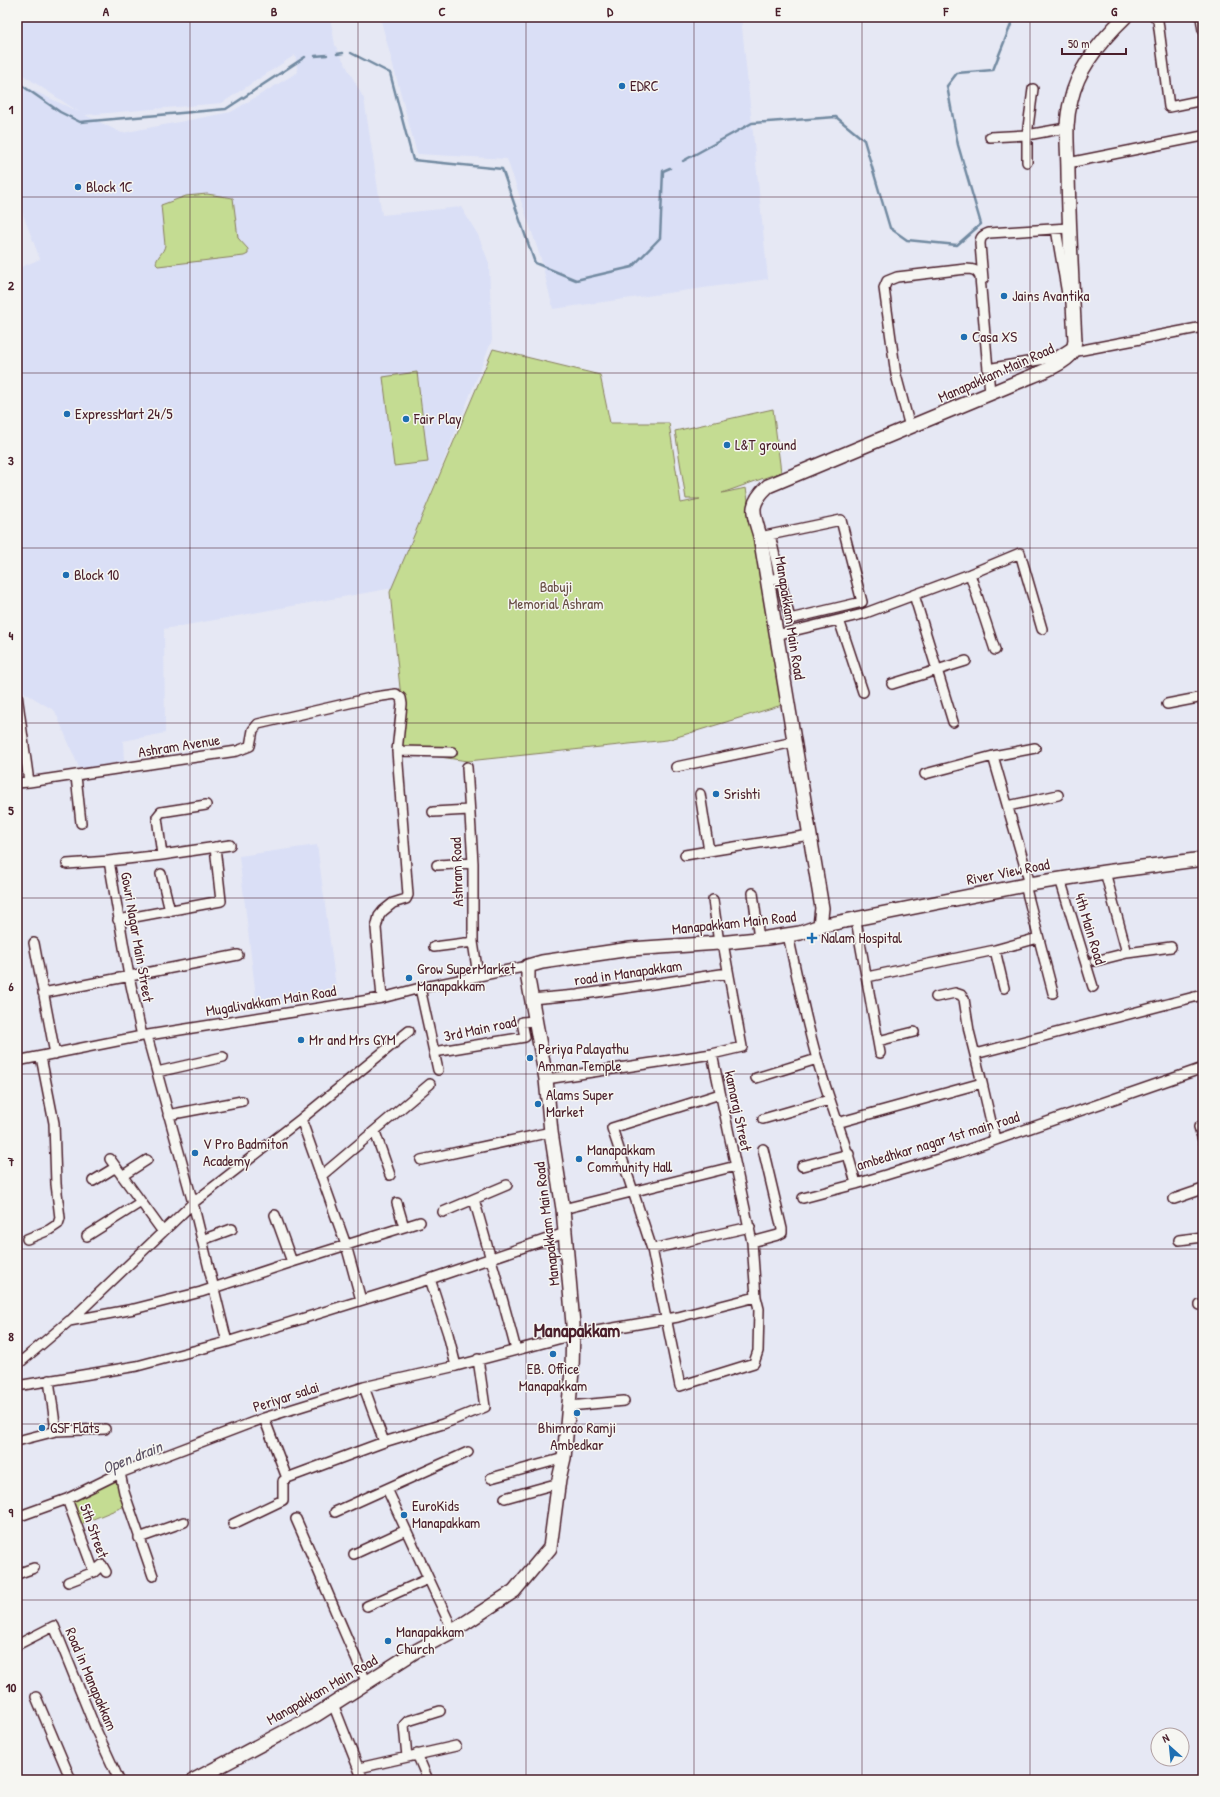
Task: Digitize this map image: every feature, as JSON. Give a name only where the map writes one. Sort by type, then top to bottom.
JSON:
[{"type":"main road","name":"Manapakkam Main Road","points":[[194,1780],[333,1704],[416,1651],[453,1631],[514,1591],[550,1548],[564,1458],[573,1335],[563,1209],[551,1132],[546,1079],[528,979],[528,966],[542,962],[630,949],[759,939],[800,933],[820,926],[822,908],[776,635],[774,580],[765,536],[754,516],[754,504],[760,494],[768,486],[910,428],[1051,367],[1067,358],[1072,352],[1075,341],[1062,229],[1068,163],[1066,128],[1071,99],[1081,74],[1096,48],[1124,17]]},
{"type":"main road","name":"River View Road","points":[[820,926],[1060,879],[1203,859]]},
{"type":"street","points":[[1155,17],[1158,21],[1170,107],[1203,100]]},
{"type":"street","points":[[1201,17],[1203,30]]},
{"type":"street","points":[[1027,162],[1027,135],[1033,89]]},
{"type":"street","points":[[990,137],[1027,135],[1066,128]]},
{"type":"street","points":[[1068,163],[1203,136]]},
{"type":"street","points":[[992,368],[1056,357],[1070,348],[1070,317],[1062,229],[989,233],[983,235],[980,239],[993,392]]},
{"type":"street","points":[[910,428],[896,375],[884,288],[887,281],[897,277],[966,269],[973,269],[977,272],[980,277],[993,392]]},
{"type":"street","points":[[1072,352],[1203,327]]},
{"type":"street","points":[[765,536],[841,520],[862,602],[790,619],[774,580]]},
{"type":"street","points":[[776,635],[863,614],[970,574],[1020,553],[1042,629]]},
{"type":"street","points":[[970,574],[995,650]]},
{"type":"street","points":[[914,595],[953,722]]},
{"type":"street","points":[[839,620],[863,692]]},
{"type":"street","points":[[892,684],[966,661]]},
{"type":"street","name":"Ashram Avenue","points":[[17,783],[76,776],[237,751],[250,746],[253,730],[258,724],[375,697],[396,694],[401,698],[402,704],[397,751]]},
{"type":"street","points":[[17,695],[21,749],[29,782]]},
{"type":"street","points":[[1167,704],[1203,697]]},
{"type":"street","points":[[676,767],[794,742]]},
{"type":"street","points":[[925,774],[993,756],[1035,748]]},
{"type":"street","points":[[382,998],[376,928],[379,916],[388,907],[406,899],[408,895],[397,751],[452,752]]},
{"type":"street","points":[[993,756],[1008,806],[1028,885],[1038,938],[1053,993]]},
{"type":"street","name":"Ashram Road","points":[[467,767],[473,863],[473,942],[478,975]]},
{"type":"street","points":[[76,776],[82,823]]},
{"type":"street","points":[[700,794],[708,851]]},
{"type":"street","points":[[1008,806],[1058,795]]},
{"type":"street","points":[[162,855],[158,817],[159,814],[165,811],[206,805]]},
{"type":"street","points":[[434,812],[469,810]]},
{"type":"street","points":[[685,855],[810,835]]},
{"type":"street","points":[[109,861],[230,845]]},
{"type":"street","points":[[118,920],[221,901],[214,847]]},
{"type":"street","name":"Gowri Nagar Main Street","points":[[67,864],[109,861],[118,920],[129,976],[144,1036],[157,1072],[202,1240],[227,1342]]},
{"type":"street","points":[[437,865],[473,863]]},
{"type":"street","points":[[1105,872],[1127,953]]},
{"type":"street","points":[[161,874],[170,911]]},
{"type":"street","name":"4th Main Road","points":[[1060,879],[1093,987]]},
{"type":"street","points":[[753,893],[759,939]]},
{"type":"street","name":"kamaraj Street","points":[[665,1319],[680,1386],[754,1363],[758,1351],[759,1309],[756,1297],[752,1242],[712,1054],[742,1047],[712,900]]},
{"type":"street","points":[[856,920],[880,1053]]},
{"type":"street","name":"ambedhkar nagar 1st main road","points":[[788,935],[804,1011],[817,1059],[829,1100],[849,1154],[856,1184],[958,1153],[1203,1068]]},
{"type":"street","points":[[867,977],[995,950],[1038,938]]},
{"type":"street","points":[[434,947],[473,942]]},
{"type":"street","points":[[34,943],[55,1054]]},
{"type":"street","points":[[1095,962],[1127,953],[1171,947]]},
{"type":"street","points":[[995,950],[1004,988]]},
{"type":"street","points":[[43,993],[238,955]]},
{"type":"street","name":"Mugalivakkam Main Road","points":[[17,1061],[144,1036],[382,998],[478,975],[528,966]]},
{"type":"street","name":"road in Manapakkam","points":[[531,999],[577,995],[728,973]]},
{"type":"street","name":"3rd Main road","points":[[420,988],[438,1070]]},
{"type":"street","points":[[936,997],[955,993],[961,995],[964,999],[975,1054],[996,1140]]},
{"type":"street","points":[[975,1054],[1202,995]]},
{"type":"street","name":"3rd Main road","points":[[434,1052],[525,1037],[522,1022],[535,1021]]},
{"type":"street","points":[[17,1365],[69,1322],[192,1203],[301,1119],[409,1031]]},
{"type":"street","points":[[878,1041],[914,1032]]},
{"type":"street","points":[[546,1079],[712,1054]]},
{"type":"street","points":[[27,1238],[49,1230],[58,1224],[60,1218],[56,1184],[54,1123],[41,1057]]},
{"type":"street","points":[[157,1072],[223,1057]]},
{"type":"street","points":[[756,1078],[817,1059]]},
{"type":"street","points":[[837,1123],[982,1083]]},
{"type":"street","points":[[321,1176],[375,1132],[430,1084]]},
{"type":"street","points":[[665,1319],[652,1249],[612,1128],[720,1094]]},
{"type":"street","points":[[763,1119],[829,1100]]},
{"type":"street","points":[[168,1115],[242,1101]]},
{"type":"street","points":[[301,1119],[346,1245],[360,1300]]},
{"type":"street","points":[[1199,1126],[1203,1140]]},
{"type":"street","points":[[375,1132],[390,1175]]},
{"type":"street","points":[[421,1160],[551,1132]]},
{"type":"street","points":[[752,1242],[782,1233],[763,1149]]},
{"type":"street","points":[[802,1166],[849,1154]]},
{"type":"street","points":[[110,1159],[163,1232]]},
{"type":"street","points":[[122,1176],[147,1160]]},
{"type":"street","points":[[563,1209],[736,1166]]},
{"type":"street","points":[[93,1181],[116,1167]]},
{"type":"street","points":[[803,1198],[856,1184]]},
{"type":"street","points":[[443,1212],[508,1185]]},
{"type":"street","points":[[1174,1199],[1203,1189]]},
{"type":"street","points":[[474,1199],[516,1350]]},
{"type":"street","points":[[87,1236],[141,1202]]},
{"type":"street","points":[[397,1203],[404,1227]]},
{"type":"street","points":[[275,1215],[292,1262]]},
{"type":"street","points":[[69,1322],[170,1301],[420,1222]]},
{"type":"street","points":[[652,1249],[750,1228]]},
{"type":"street","points":[[202,1240],[232,1229]]},
{"type":"street","points":[[17,1386],[136,1366],[227,1342],[430,1279],[565,1233]]},
{"type":"street","points":[[1179,1240],[1203,1237]]},
{"type":"street","points":[[430,1279],[448,1334],[456,1366]]},
{"type":"street","name":"Periyar salai","points":[[17,1517],[67,1499],[120,1473],[264,1418],[364,1387],[456,1366],[573,1335],[665,1319],[756,1297]]},
{"type":"street","points":[[233,1524],[283,1500],[283,1481],[287,1478],[384,1442],[443,1424],[485,1407],[478,1359]]},
{"type":"street","points":[[49,1380],[56,1432]]},
{"type":"street","points":[[364,1387],[384,1442]]},
{"type":"street","points":[[569,1406],[624,1401]]},
{"type":"street","points":[[264,1418],[287,1478]]},
{"type":"street","points":[[17,1441],[56,1432],[105,1428]]},
{"type":"street","points":[[335,1512],[468,1452]]},
{"type":"street","points":[[492,1478],[564,1458]]},
{"type":"street","points":[[120,1473],[139,1538],[153,1576]]},
{"type":"street","points":[[505,1498],[559,1484]]},
{"type":"street","points":[[387,1489],[453,1631]]},
{"type":"street","name":"5th Street","points":[[67,1499],[94,1572]]},
{"type":"street","points":[[296,1519],[326,1586],[345,1636],[367,1683]]},
{"type":"street","points":[[139,1538],[184,1522]]},
{"type":"street","points":[[354,1554],[406,1530]]},
{"type":"street","points":[[68,1582],[94,1572],[102,1565],[106,1572]]},
{"type":"street","points":[[17,1574],[34,1568]]},
{"type":"street","points":[[367,1606],[428,1579]]},
{"type":"street","name":"Road in Manapakkam","points":[[17,1645],[54,1626],[96,1730],[119,1780]]},
{"type":"street","points":[[36,1696],[71,1780]]},
{"type":"street","points":[[333,1704],[363,1780]]},
{"type":"street","points":[[407,1757],[404,1725],[408,1721],[440,1711]]},
{"type":"street","points":[[359,1768],[456,1746]]},
{"type":"street","points":[[417,1754],[428,1780]]},
{"type":"shaded area","points":[[17,17],[330,17],[335,45],[364,99],[382,215],[461,207],[478,235],[489,263],[492,340],[393,588],[164,629],[165,733],[123,741],[124,761],[80,770],[55,711],[17,688],[17,269],[40,259],[17,199],[17,83],[79,112],[17,71]],"holes":[[[295,55],[298,72],[231,112],[122,133],[85,115],[222,103]]]},
{"type":"shaded area","points":[[380,17],[741,17],[768,279],[553,309],[541,259],[507,159],[417,154]]},
{"type":"shaded area","points":[[317,845],[337,994],[257,1005],[239,856]]},
{"type":"green space","points":[[207,194],[233,198],[238,238],[248,249],[248,254],[244,256],[158,266],[156,262],[165,245],[161,205],[186,196]]},
{"type":"green space","name":"Babuji Memorial Ashram","points":[[493,349],[600,375],[610,423],[669,423],[681,503],[700,499],[686,499],[675,431],[773,409],[781,472],[722,493],[746,488],[782,705],[667,740],[468,761],[397,751],[401,698],[390,592]]},
{"type":"green space","name":"Fair Play","points":[[417,372],[428,462],[394,466],[383,377]]},
{"type":"green space","points":[[116,1478],[125,1506],[81,1524],[70,1496]]},
{"type":"waterway","points":[[683,161],[752,123],[836,117],[864,140],[890,228],[907,240],[957,245],[981,224],[958,145],[947,86],[957,73],[993,70],[1014,17]]},
{"type":"waterway","points":[[337,54],[343,53]]},
{"type":"waterway","points":[[351,53],[390,73],[413,160],[502,169],[535,263],[576,280],[632,267],[660,238],[663,171],[670,168]]},
{"type":"waterway","points":[[315,56],[327,55]]},
{"type":"waterway","points":[[17,82],[60,112],[80,122],[226,109],[305,57]]},
{"type":"place","name":"EDRC","points":[[622,86]]},
{"type":"place","name":"Block 1C","points":[[78,187]]},
{"type":"place","name":"Jains Avantika","points":[[1004,296]]},
{"type":"place","name":"Casa XS","points":[[964,337]]},
{"type":"place","name":"ExpressMart 24/5","points":[[67,414]]},
{"type":"place","name":"Fair Play","points":[[406,419]]},
{"type":"place","name":"L&T ground","points":[[727,445]]},
{"type":"place","name":"Block 10","points":[[66,575]]},
{"type":"place","name":"Srishti","points":[[716,794]]},
{"type":"place","name":"Nalam Hospital","points":[[812,938]]},
{"type":"place","name":"Grow SuperMarket Manapakkam","points":[[409,978]]},
{"type":"place","name":"Mr and Mrs GYM","points":[[301,1040]]},
{"type":"place","name":"Periya Palayathu Amman Temple","points":[[530,1058]]},
{"type":"place","name":"Alams Super Market","points":[[538,1104]]},
{"type":"place","name":"V Pro Badmiton Academy","points":[[195,1153]]},
{"type":"place","name":"Manapakkam Community Hall","points":[[579,1159]]},
{"type":"place","name":"EB. Office Manapakkam","points":[[553,1354]]},
{"type":"place","name":"Bhimrao Ramji Ambedkar","points":[[577,1413]]},
{"type":"place","name":"GSF Flats","points":[[42,1428]]},
{"type":"place","name":"EuroKids Manapakkam","points":[[404,1515]]},
{"type":"place","name":"Manapakkam Church","points":[[388,1641]]},
{"type":"district","name":"Manapakkam","points":[[577,1330]]},
{"type":"water label","name":"Open drain","points":[[132,1457]]}]
